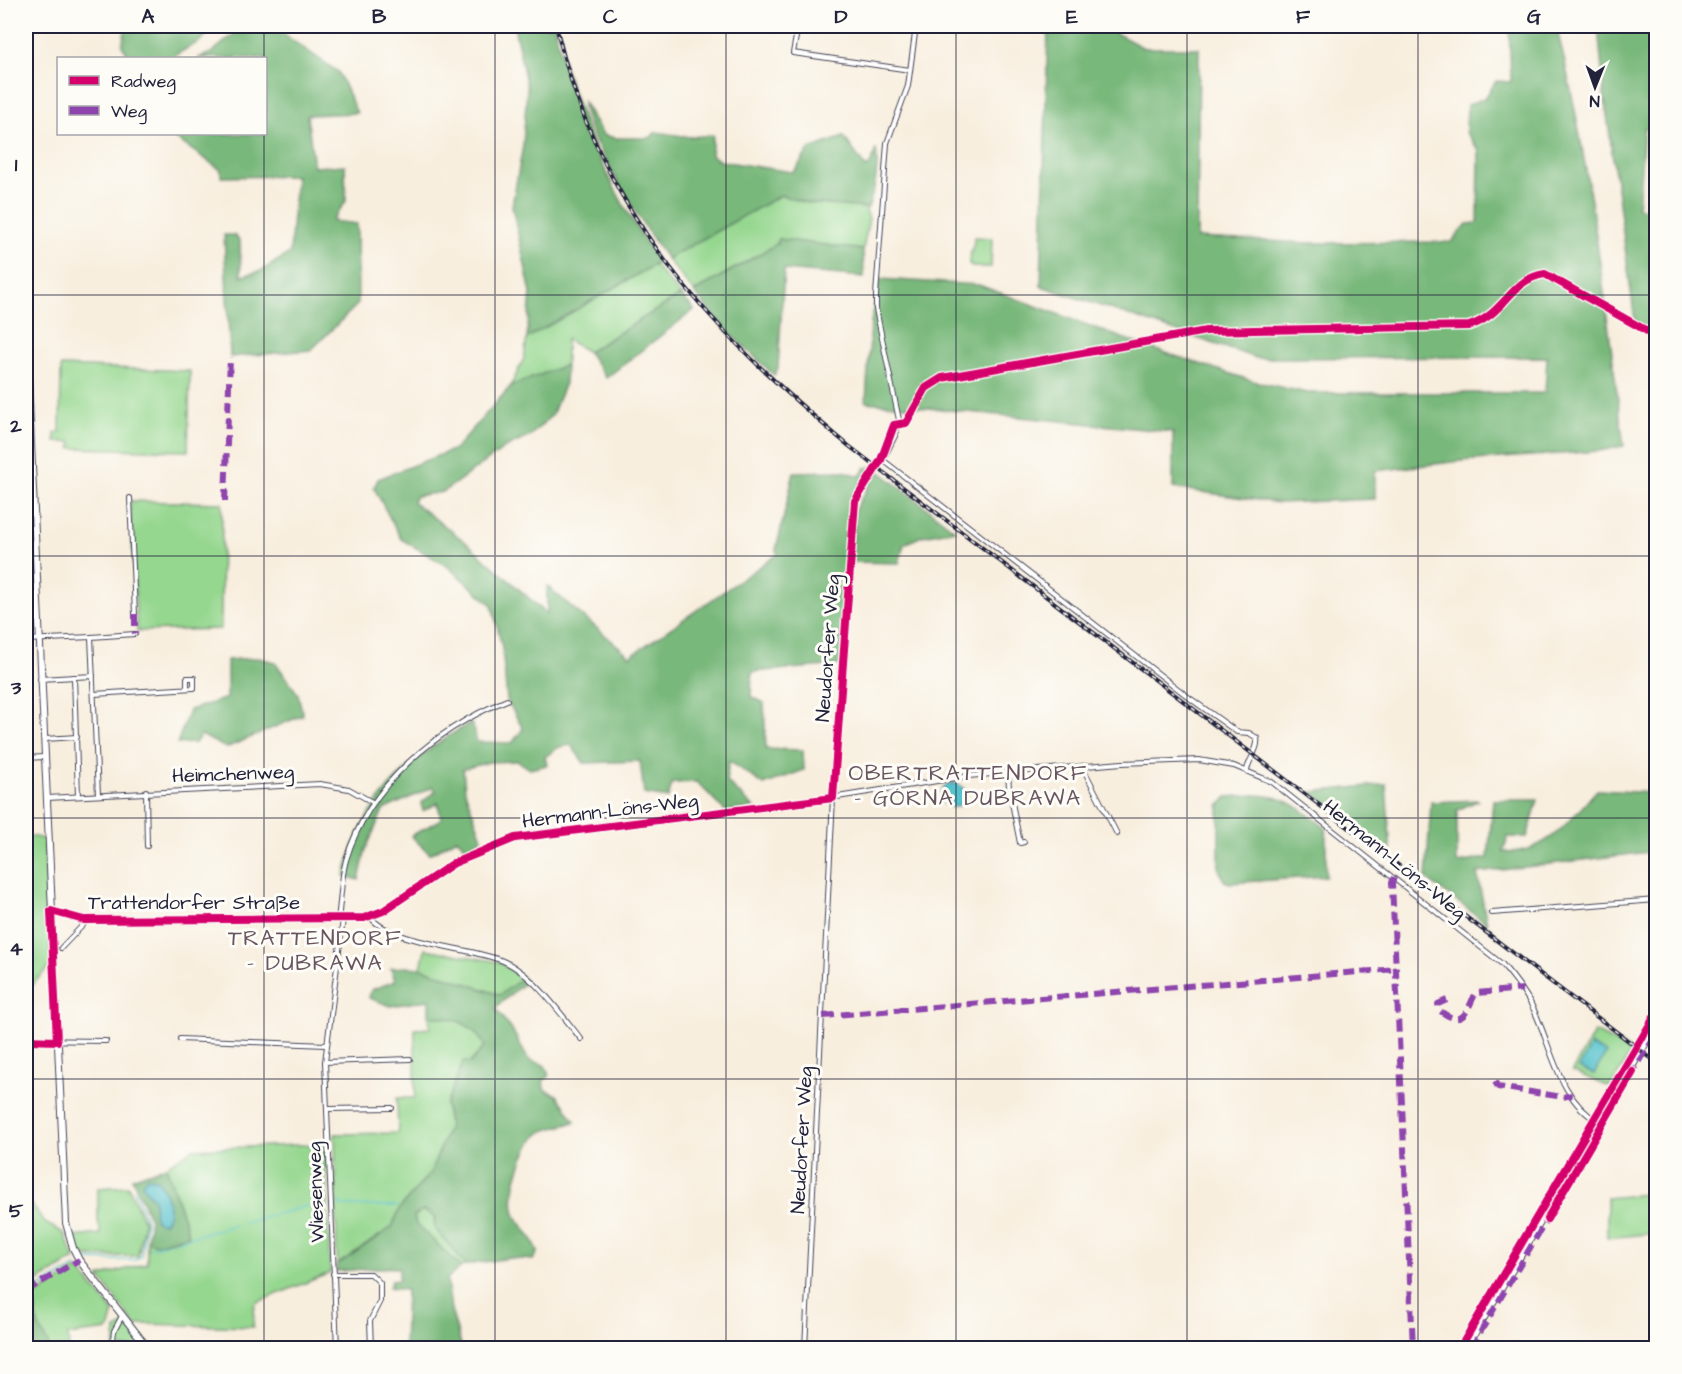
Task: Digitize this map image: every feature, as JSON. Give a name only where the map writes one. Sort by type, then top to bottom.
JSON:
[{"type":"main road","points":[[26,333],[57,1041],[69,1237],[83,1265],[148,1348]]},
{"type":"main road","points":[[1466,1348],[1656,1026]]},
{"type":"street","points":[[798,26],[794,53],[910,70]]},
{"type":"street","points":[[916,26],[905,96],[887,143],[876,282],[876,309],[899,420],[895,436],[883,460],[1191,699],[1237,732],[1249,733],[1257,738],[1257,747],[1248,761],[1247,770]]},
{"type":"street","points":[[130,498],[135,614]]},
{"type":"street","name":"Neudorfer Weg","points":[[805,1348],[833,798],[855,501]]},
{"type":"street","points":[[26,640],[135,634]]},
{"type":"street","points":[[91,637],[98,795]]},
{"type":"street","points":[[40,679],[93,676]]},
{"type":"street","points":[[74,677],[78,796]]},
{"type":"street","points":[[94,694],[187,688]]},
{"type":"street","name":"Wiesenweg","points":[[337,1346],[325,1062],[346,861],[372,802],[412,758],[463,721],[507,700]]},
{"type":"street","points":[[44,739],[77,737]]},
{"type":"street","points":[[26,758],[44,757]]},
{"type":"street","name":"Hermann-Löns-Weg","points":[[341,919],[369,917],[454,863],[515,838],[833,798],[933,780],[1082,766],[1199,760],[1247,770],[1272,782],[1293,796],[1502,964],[1529,1000],[1553,1062],[1567,1088],[1592,1117],[1600,1122]]},
{"type":"street","points":[[1082,766],[1117,834]]},
{"type":"street","points":[[1008,772],[1020,843],[1024,842]]},
{"type":"street","name":"Heimchenweg","points":[[147,846],[146,792],[335,785],[366,797],[372,802]]},
{"type":"street","points":[[46,798],[146,792]]},
{"type":"street","points":[[1492,913],[1656,900]]},
{"type":"street","name":"Trattendorfer Straße","points":[[51,911],[84,920],[341,919]]},
{"type":"street","points":[[369,917],[376,925],[424,942],[504,961],[542,993],[581,1039]]},
{"type":"street","name":"Trattendorfer Straße","points":[[61,948],[84,924],[84,920]]},
{"type":"street","points":[[180,1039],[326,1045]]},
{"type":"street","points":[[26,1040],[106,1041]]},
{"type":"street","points":[[325,1062],[410,1059]]},
{"type":"street","points":[[327,1109],[392,1108]]},
{"type":"street","points":[[333,1274],[371,1274],[380,1283],[380,1301],[370,1321],[370,1348]]},
{"type":"street","points":[[112,1348],[116,1325],[123,1315]]},
{"type":"street","points":[[271,1348],[271,1346],[337,1346]]},
{"type":"green space","points":[[126,26],[217,26],[199,42],[172,57],[130,57],[122,46]]},
{"type":"green space","points":[[244,26],[279,26],[276,29],[338,72],[357,113],[307,115],[314,167],[345,165],[346,201],[332,221],[357,224],[358,304],[311,350],[230,357],[224,235],[234,235],[240,241],[241,276],[261,271],[290,253],[296,176],[221,177],[221,170],[170,135],[267,135],[267,57],[201,57],[211,53]]},
{"type":"green space","points":[[514,26],[554,26],[572,89],[595,149],[624,207],[659,262],[527,338],[531,293],[512,206],[523,146],[527,88]]},
{"type":"green space","points":[[1048,26],[1102,26],[1144,48],[1199,48],[1197,238],[1311,243],[1451,242],[1467,224],[1478,223],[1479,151],[1466,132],[1467,105],[1485,98],[1496,81],[1511,82],[1509,26],[1556,26],[1579,129],[1588,182],[1624,446],[1599,451],[1461,461],[1375,471],[1375,499],[1279,503],[1173,488],[1173,432],[866,402],[871,322],[880,279],[979,285],[1141,345],[1253,381],[1307,393],[1545,393],[1547,357],[1256,358],[1041,286]]},
{"type":"green space","points":[[1598,26],[1656,26],[1656,129],[1644,128],[1638,208],[1656,210],[1656,330],[1653,331],[1635,321],[1604,93]]},
{"type":"green space","points":[[583,102],[603,135],[615,138],[650,138],[656,132],[690,137],[713,135],[711,154],[720,161],[792,172],[809,149],[844,137],[866,168],[870,165],[876,149],[876,179],[868,208],[807,203],[781,195],[667,259],[604,157],[585,115]]},
{"type":"green space","points":[[781,195],[807,203],[865,208],[869,218],[863,250],[779,239],[777,244],[694,292],[667,259]]},
{"type":"green space","points":[[974,237],[992,238],[991,267],[972,267],[969,264]]},
{"type":"green space","points":[[779,239],[863,250],[864,277],[784,270],[778,368],[774,375],[726,330],[694,292],[777,244]]},
{"type":"green space","points":[[654,265],[681,295],[588,352],[566,339],[566,365],[511,386],[524,358],[527,338]]},
{"type":"green space","points":[[681,295],[694,310],[606,378],[588,352]]},
{"type":"green space","points":[[566,365],[565,383],[552,415],[530,436],[505,448],[443,492],[416,496],[413,502],[467,543],[547,614],[547,586],[630,656],[778,554],[776,550],[794,472],[844,471],[860,476],[865,468],[874,467],[853,499],[850,511],[840,665],[752,672],[751,696],[764,703],[766,749],[803,750],[804,770],[764,785],[729,761],[726,781],[754,808],[725,811],[697,782],[672,783],[668,798],[644,794],[640,761],[584,763],[571,745],[559,747],[545,757],[547,765],[530,769],[518,761],[489,762],[463,769],[465,791],[482,838],[467,849],[457,838],[430,854],[411,836],[441,819],[438,803],[423,811],[421,803],[436,791],[433,787],[383,810],[366,849],[359,880],[345,876],[352,851],[374,806],[407,768],[447,737],[469,724],[472,724],[477,742],[512,743],[523,729],[507,700],[502,647],[492,605],[447,566],[401,539],[374,488],[378,479],[455,449],[511,386]]},
{"type":"green space","points":[[61,366],[190,371],[188,451],[71,448],[72,442],[55,442],[55,433],[60,432]]},
{"type":"green space","points":[[878,470],[955,530],[922,536],[904,544],[899,563],[851,562],[855,509]]},
{"type":"green space","points":[[130,501],[222,503],[221,629],[137,631]]},
{"type":"green space","points":[[258,658],[275,662],[298,694],[303,715],[226,748],[201,735],[195,743],[177,744],[189,710],[227,698],[227,660]]},
{"type":"green space","points":[[1386,784],[1391,854],[1311,792]]},
{"type":"green space","points":[[1597,790],[1656,793],[1656,851],[1477,873],[1487,923],[1426,879],[1431,802],[1479,800],[1457,810],[1457,863],[1488,858],[1493,800],[1538,800],[1527,837],[1508,837],[1503,852],[1519,851],[1545,841],[1556,833]]},
{"type":"green space","points":[[1254,795],[1285,800],[1326,828],[1326,876],[1230,883],[1224,881],[1219,869],[1219,806],[1227,797]]},
{"type":"green space","points":[[26,835],[44,839],[51,965],[31,986],[26,986]]},
{"type":"green space","points":[[425,949],[499,962],[523,978],[500,995],[421,968]]},
{"type":"green space","points":[[391,968],[421,968],[500,995],[523,978],[525,982],[495,1008],[512,1030],[528,1059],[546,1067],[549,1077],[543,1081],[545,1090],[557,1095],[575,1121],[540,1133],[528,1149],[518,1172],[514,1208],[516,1216],[531,1237],[538,1252],[533,1260],[509,1258],[466,1265],[434,1227],[435,1217],[424,1210],[414,1216],[416,1224],[461,1267],[447,1279],[451,1310],[462,1348],[404,1348],[406,1290],[389,1288],[391,1281],[399,1280],[399,1268],[336,1271],[337,1265],[392,1227],[400,1208],[431,1172],[449,1126],[446,1105],[463,1062],[470,1063],[485,1046],[468,1026],[455,1020],[429,1016],[429,1000],[391,1006],[369,998],[371,990],[395,981]]},
{"type":"green space","points":[[429,1016],[462,1022],[474,1031],[485,1046],[470,1063],[464,1062],[446,1105],[449,1126],[431,1172],[400,1208],[392,1227],[337,1265],[335,1134],[398,1133],[397,1098],[415,1098],[415,1029],[430,1028]]},
{"type":"green space","points":[[1595,1032],[1632,1051],[1610,1087],[1572,1071]]},
{"type":"green space","points":[[325,1144],[330,1273],[255,1303],[253,1327],[142,1324],[136,1326],[99,1277],[147,1263],[147,1241],[156,1244],[189,1235],[166,1166],[193,1149]]},
{"type":"green space","points":[[166,1166],[189,1235],[156,1244],[147,1241],[150,1219],[132,1178]]},
{"type":"green space","points":[[128,1186],[144,1221],[138,1256],[81,1257],[75,1237],[101,1234],[98,1221],[98,1188]]},
{"type":"green space","points":[[1656,1193],[1656,1233],[1607,1238],[1607,1198]]},
{"type":"green space","points":[[26,1197],[45,1223],[64,1233],[75,1259],[26,1288]]},
{"type":"green space","points":[[424,1210],[435,1217],[434,1227],[466,1265],[461,1267],[415,1224],[414,1216]]},
{"type":"green space","points":[[78,1269],[114,1312],[109,1330],[68,1335],[69,1348],[49,1348],[38,1325],[33,1297]]},
{"type":"green space","points":[[33,1297],[38,1325],[50,1348],[26,1348],[26,1301]]},
{"type":"green space","points":[[126,1323],[143,1348],[114,1348],[116,1330]]},
{"type":"water","points":[[953,783],[962,786],[965,795],[962,804],[953,807],[944,804],[941,795],[944,786]]},
{"type":"water","points":[[1591,1045],[1606,1053],[1594,1074],[1579,1068]]},
{"type":"water","points":[[147,1177],[158,1180],[166,1196],[169,1212],[164,1223],[155,1221],[154,1199],[142,1183]]},
{"type":"waterway","points":[[87,1260],[135,1260],[141,1256],[146,1220],[134,1190]]},
{"type":"waterway","points":[[244,1223],[326,1201]]},
{"type":"waterway","points":[[340,1201],[340,1206],[397,1206]]},
{"type":"waterway","points":[[150,1248],[235,1225]]},
{"type":"waterway","points":[[26,1295],[76,1267]]},
{"type":"railway","points":[[556,26],[575,92],[600,153],[630,209],[665,261],[705,310],[750,357],[849,446],[1656,1062]]},
{"type":"marked path","points":[[225,501],[230,357]]},
{"type":"marked path","points":[[135,614],[135,634]]},
{"type":"marked path","points":[[1394,877],[1392,883],[1413,1348]]},
{"type":"marked path","points":[[823,1016],[1396,969]]},
{"type":"marked path","points":[[1447,1000],[1438,1004],[1439,1010],[1448,1016],[1460,1018],[1476,993],[1523,989]]},
{"type":"marked path","points":[[1630,1077],[1656,1035]]},
{"type":"marked path","points":[[1495,1082],[1498,1087],[1563,1097],[1572,1095]]},
{"type":"marked path","points":[[1471,1348],[1550,1214]]},
{"type":"marked path","points":[[26,1291],[79,1260]]},
{"type":"cycle path","points":[[26,1040],[57,1041],[51,911],[84,920],[364,918],[383,911],[454,863],[515,838],[833,798],[855,501],[881,460],[894,425],[906,423],[926,388],[942,378],[1206,331],[1469,326],[1491,314],[1524,282],[1545,274],[1656,336]]},
{"type":"cycle path","points":[[1460,1348],[1656,1014]]},
{"type":"cycle path","points":[[1547,1219],[1633,1072]]},
{"type":"district","name":"OBERTRATTENDORF - GÓRNA DUBRAWA","points":[[968,784]]},
{"type":"district","name":"TRATTENDORF - DUBRAWA","points":[[315,950]]}]
